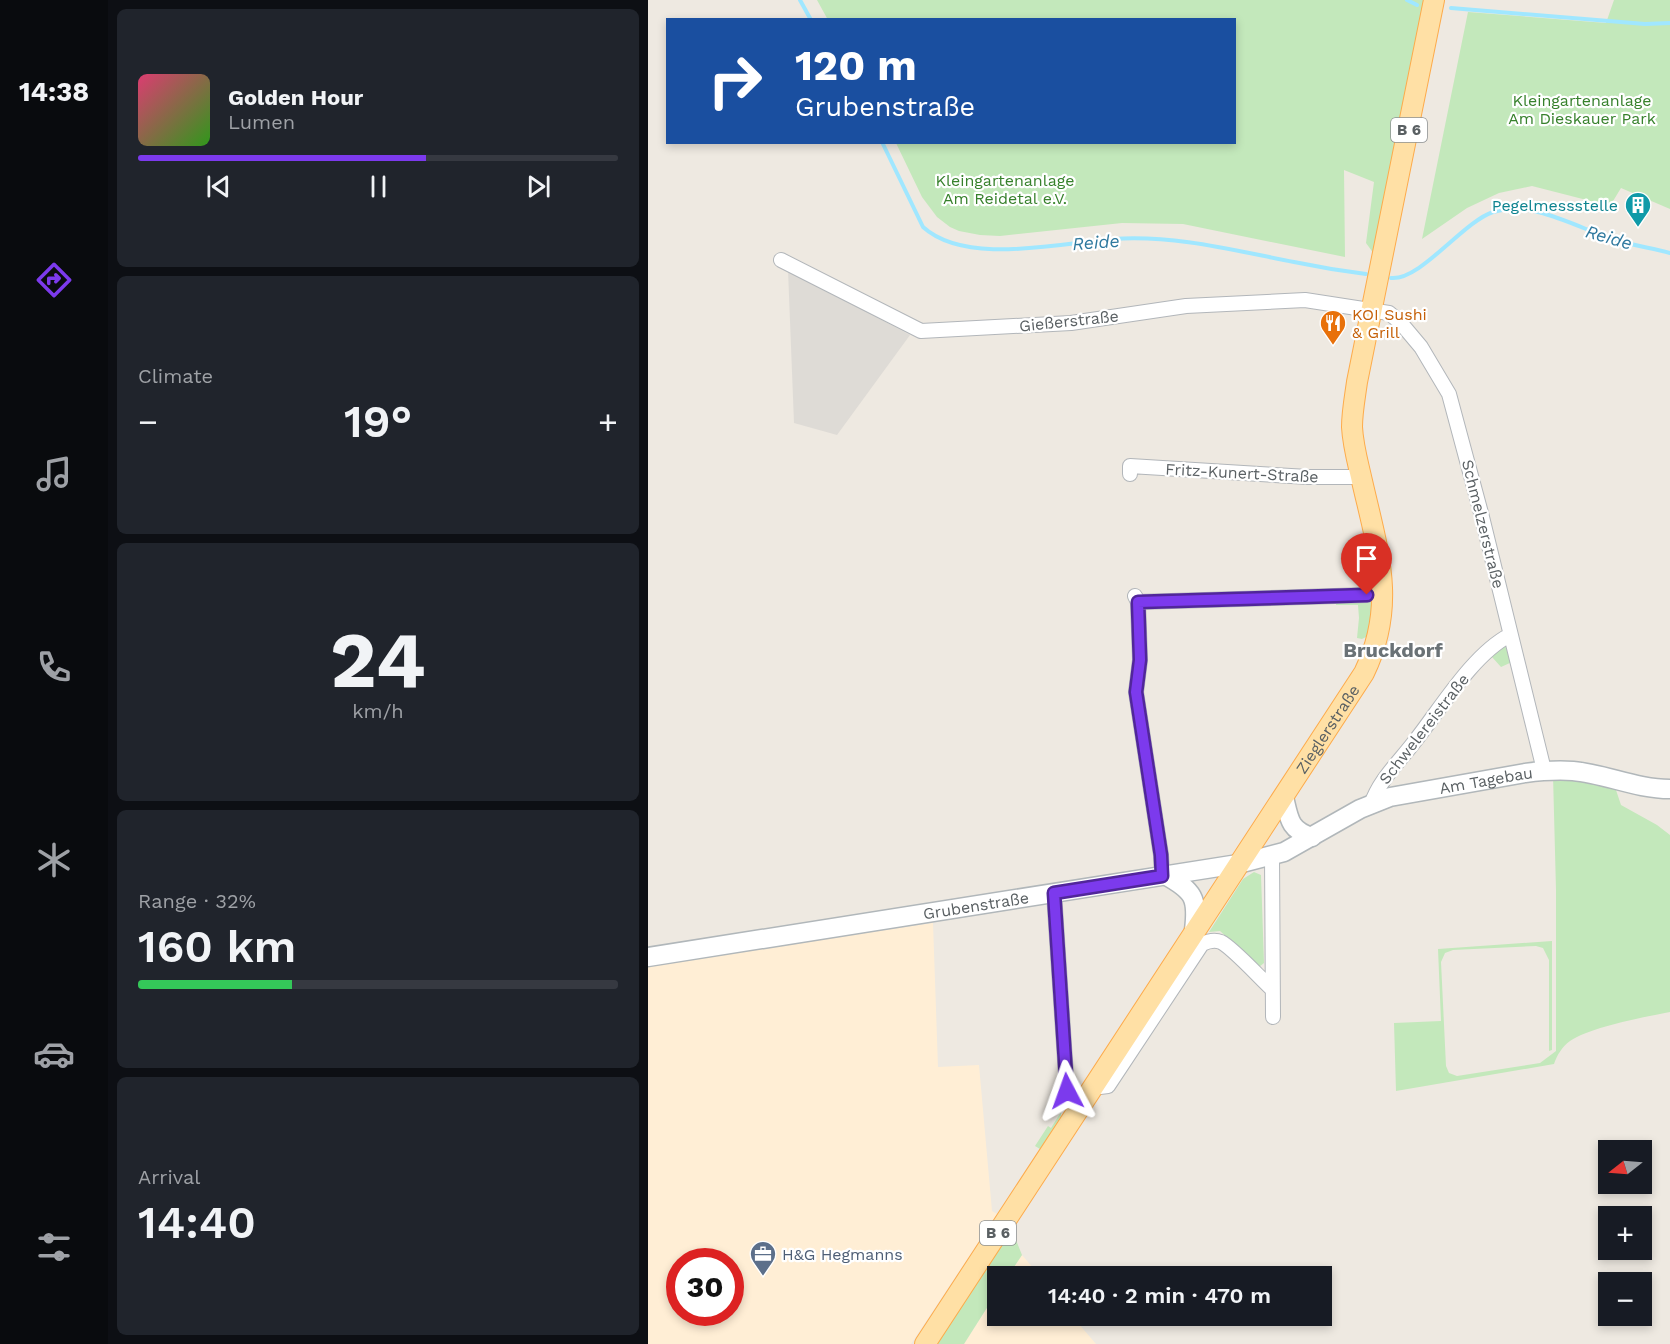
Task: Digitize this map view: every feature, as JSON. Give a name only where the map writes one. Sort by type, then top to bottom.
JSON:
[{"type":"main road","name":"Zieglerstraße","points":[[925,1344],[1092,1088],[1200,936],[1238,864],[1364,673],[1372,656],[1381,626],[1382,582],[1354,446],[1353,413],[1434,0]]},
{"type":"street","name":"Gießerstraße","points":[[781,260],[921,331],[1071,323],[1186,306],[1305,300],[1372,311]]},
{"type":"street","name":"Schmelzerstraße","points":[[1372,311],[1389,313],[1400,322],[1421,347],[1449,394],[1481,513],[1544,770]]},
{"type":"street","name":"Fritz-Kunert-Straße","points":[[1130,474],[1130,466],[1308,477],[1361,477]]},
{"type":"street","points":[[1272,989],[1222,942],[1200,936],[1197,909],[1191,896],[1186,888],[1164,876],[1136,692],[1140,660],[1137,599],[1367,595]]},
{"type":"street","name":"Schwelereistraße","points":[[1371,804],[1376,791],[1416,741],[1457,682],[1499,641],[1510,635]]},
{"type":"street","name":"Am Tagebau","points":[[1238,864],[1284,852],[1371,804],[1390,797],[1544,770],[1574,771],[1637,786],[1670,789]]},
{"type":"street","points":[[1284,797],[1289,821],[1295,829],[1312,837]]},
{"type":"street","points":[[1272,855],[1273,1017]]},
{"type":"street","name":"Grubenstraße","points":[[648,957],[1238,864]]},
{"type":"street","points":[[1054,893],[1067,1091]]},
{"type":"shaded area","points":[[788,270],[910,335],[837,435],[794,423]]},
{"type":"shaded area","points":[[933,923],[938,1067],[979,1065],[992,1211],[997,1214],[911,1344],[648,1344],[648,964]]},
{"type":"shaded area","points":[[1022,1255],[1031,1266],[1015,1266]]},
{"type":"shaded area","points":[[987,1308],[987,1326],[1081,1326],[1096,1344],[964,1344]]},
{"type":"green space","name":"Kleingartenanlage Am Reidetal e.V.","points":[[817,0],[1424,0],[1374,254],[1366,243],[1374,182],[1344,170],[1345,257],[1183,224],[1122,223],[1000,236],[959,231],[937,217],[922,197],[896,144],[1236,144],[1236,18],[827,18]]},
{"type":"green space","name":"Kleingartenanlage Am Dieskauer Park","points":[[1614,0],[1670,0],[1670,209],[1621,188],[1610,206],[1532,186],[1499,193],[1467,208],[1422,239],[1468,12],[1606,23]]},
{"type":"green space","points":[[1369,600],[1372,602],[1371,620],[1366,637],[1357,638],[1358,605],[1336,605],[1336,601]]},
{"type":"green space","points":[[1505,645],[1512,662],[1501,667],[1492,657],[1475,672],[1474,670]]},
{"type":"green space","points":[[1553,775],[1609,785],[1616,790],[1621,805],[1670,835],[1670,1012],[1618,1023],[1579,1036],[1565,1046],[1558,1054],[1554,1064],[1396,1091],[1394,1023],[1441,1021],[1438,949],[1552,941],[1552,1050],[1549,1051],[1549,960],[1543,948],[1536,946],[1453,950],[1445,953],[1441,962],[1446,1066],[1449,1073],[1457,1076],[1540,1063],[1556,1051]]},
{"type":"green space","points":[[1254,872],[1261,875],[1264,963],[1259,967],[1220,931],[1209,932],[1243,879]]},
{"type":"green space","points":[[1061,1112],[1061,1116],[1040,1149],[1035,1146],[1048,1126],[1051,1128]]},
{"type":"green space","points":[[1012,1230],[1022,1255],[1015,1266],[988,1266]]},
{"type":"green space","points":[[987,1268],[987,1308],[964,1344],[937,1344]]},
{"type":"waterway","name":"Reide","points":[[800,0],[810,18]]},
{"type":"waterway","points":[[1407,0],[1417,5]]},
{"type":"waterway","points":[[1451,8],[1645,24],[1670,23]]},
{"type":"waterway","name":"Reide","points":[[883,144],[923,227],[941,239],[963,246],[1014,249],[1113,239],[1160,239],[1366,274]]},
{"type":"waterway","name":"Reide","points":[[1391,278],[1415,270],[1481,218],[1493,212],[1508,209],[1523,209],[1554,216],[1612,239],[1670,253]]},
{"type":"place","name":"Pegelmessstelle","points":[[1638,228]]},
{"type":"place","name":"KOI Sushi & Grill","points":[[1333,346]]},
{"type":"place","name":"H&G Hegmanns","points":[[763,1277]]},
{"type":"district","name":"Bruckdorf","points":[[1393,650]]},
{"type":"route","points":[[1067,1091],[1054,893],[1162,876],[1161,855],[1136,692],[1140,660],[1138,602],[1367,595]]}]
